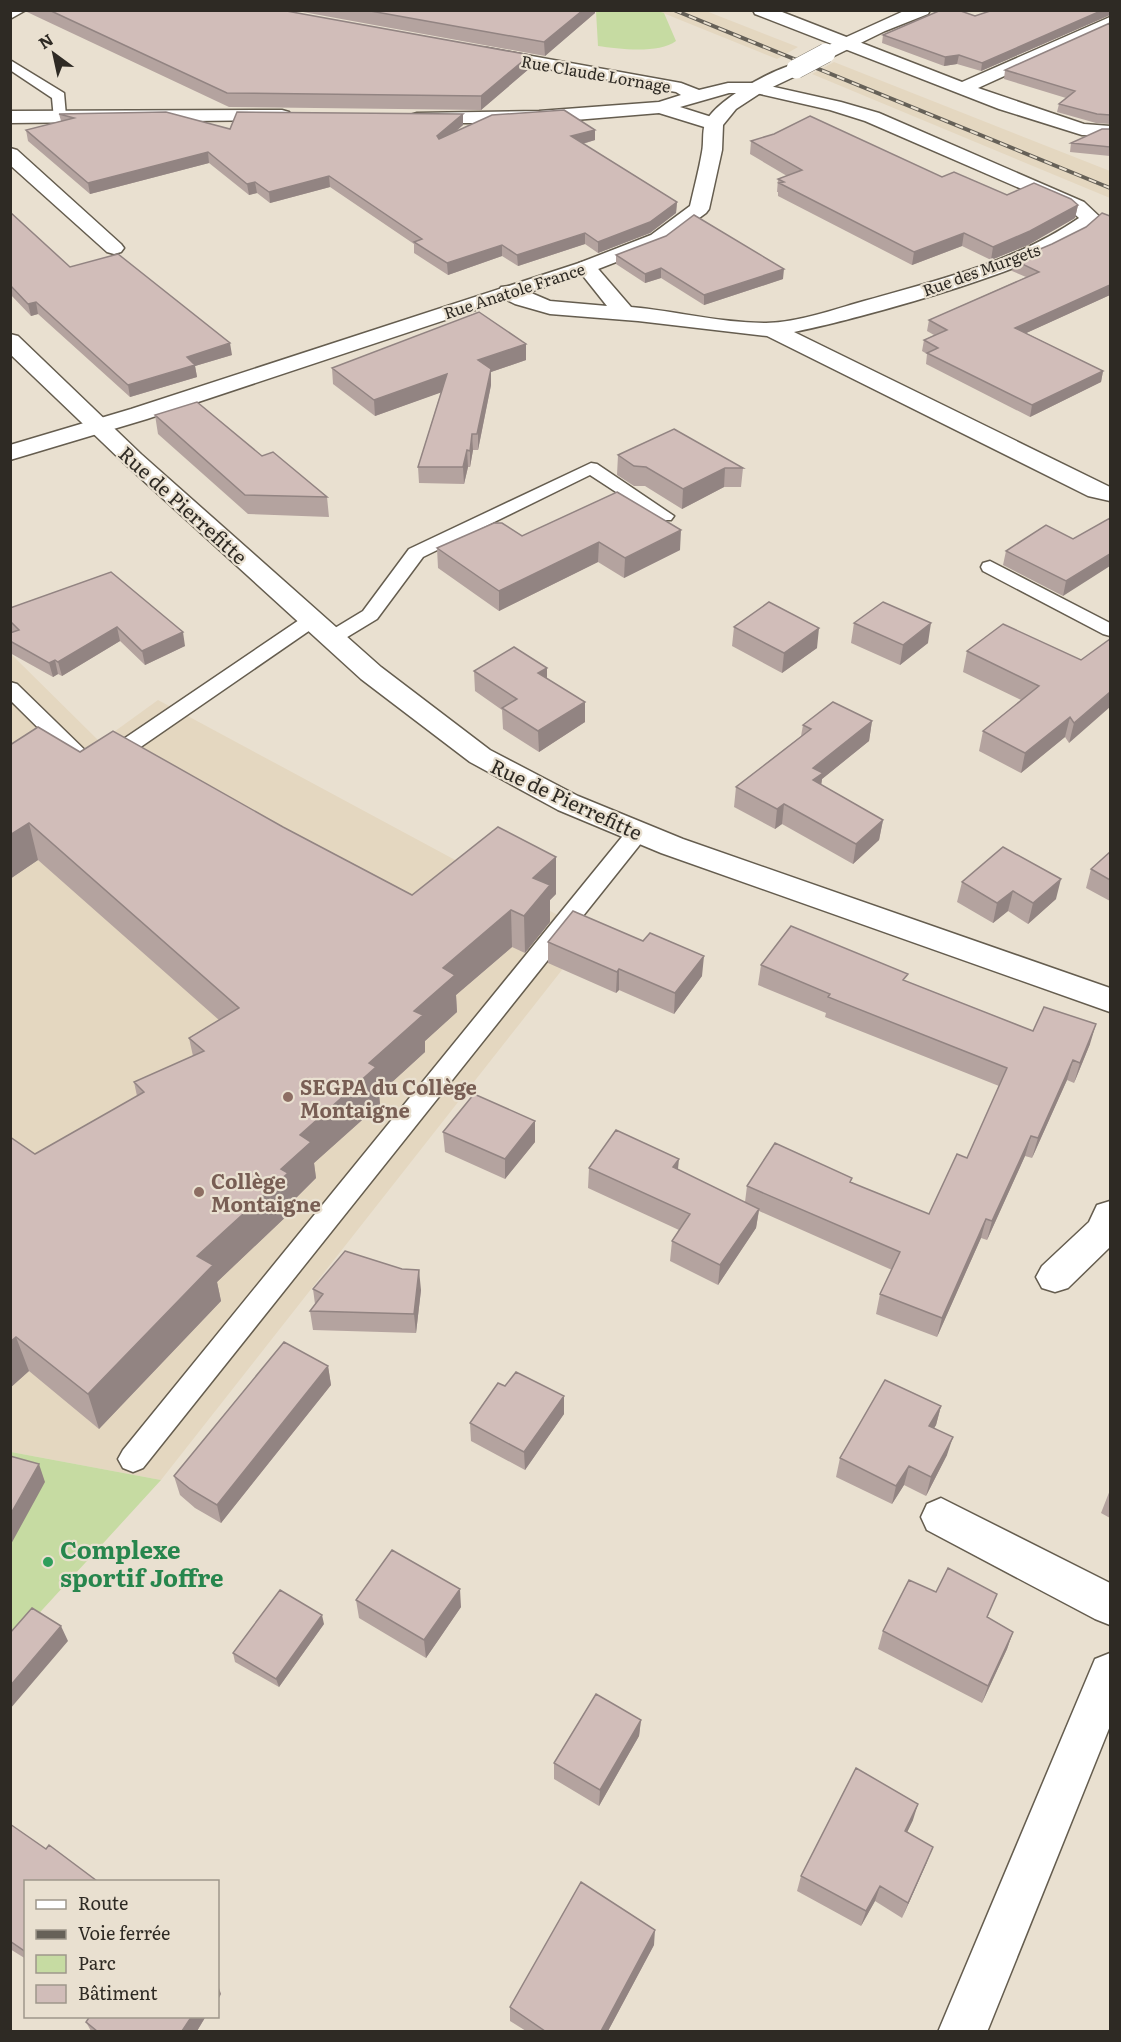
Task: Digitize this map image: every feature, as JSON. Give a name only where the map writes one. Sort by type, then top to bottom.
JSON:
[{"type":"street","points":[[761,10],[1005,105],[1082,129],[1110,131]]},
{"type":"street","points":[[660,107],[714,124],[730,105],[756,88],[847,42],[922,10]]},
{"type":"street","points":[[963,88],[1110,22]]},
{"type":"street","name":"Rue Claude Lornage","points":[[464,49],[681,88],[696,96]]},
{"type":"street","points":[[394,119],[538,117],[660,107],[728,88],[756,88]]},
{"type":"street","name":"Rue des Murgets","points":[[509,292],[526,302],[565,311],[624,313],[699,325],[770,329],[814,321],[936,288],[1014,261],[1078,230],[1092,219],[1077,206],[872,117],[756,88]]},
{"type":"street","points":[[10,117],[302,116]]},
{"type":"street","name":"Rue Anatole France","points":[[10,453],[100,427],[586,267],[658,239],[699,209],[712,150],[714,124]]},
{"type":"street","points":[[10,154],[114,248]]},
{"type":"street","points":[[586,267],[624,313]]},
{"type":"street","points":[[770,329],[1097,491],[1110,494]]},
{"type":"street","name":"Rue de Pierrefitte","points":[[10,340],[100,427],[370,673],[480,756],[568,803],[684,850],[1110,1000]]},
{"type":"street","points":[[1055,1277],[1103,1232],[1110,1215]]},
{"type":"street","points":[[941,1517],[1110,1605]]},
{"type":"street","points":[[962,2031],[1110,1674]]},
{"type":"lane","points":[[10,15],[20,10]]},
{"type":"lane","points":[[10,64],[59,96],[58,116]]},
{"type":"lane","points":[[10,688],[93,770],[322,629],[370,615],[416,553],[591,468],[665,516]]},
{"type":"lane","points":[[990,567],[1110,630]]},
{"type":"lane","points":[[133,1459],[638,832]]},
{"type":"shaded area","points":[[658,11],[706,11],[798,47],[777,59]]},
{"type":"shaded area","points":[[834,62],[1110,171],[1110,198],[812,74]]},
{"type":"shaded area","name":"Collège Montaigne","points":[[10,653],[100,742],[158,700],[591,933],[161,1480],[11,1452]]},
{"type":"green space","points":[[596,11],[658,11],[664,13],[676,41],[660,48],[649,49],[598,46]]},
{"type":"green space","name":"Complexe sportif Joffre","points":[[11,1452],[161,1480],[11,1644]]},
{"type":"building","points":[[49,10],[281,10],[530,55],[481,96],[227,93]]},
{"type":"building","points":[[365,10],[583,10],[544,42]]},
{"type":"building","points":[[941,10],[958,10],[975,16],[993,10],[1103,10],[982,63],[959,55],[945,57],[883,35]]},
{"type":"building","points":[[1110,23],[1110,115],[1059,104],[1075,91],[1005,70]]},
{"type":"building","points":[[564,110],[595,130],[571,136],[677,202],[650,222],[598,242],[585,233],[517,255],[502,245],[447,263],[414,242],[422,239],[329,176],[269,192],[255,182],[247,184],[208,152],[88,183],[26,130],[74,118],[59,114],[166,112],[230,129],[237,112],[463,114],[437,136],[439,139],[492,115]]},
{"type":"building","points":[[810,116],[942,177],[954,172],[1007,195],[1034,183],[1071,199],[1078,205],[1030,231],[993,247],[964,233],[914,252],[779,183],[784,182],[778,179],[802,170],[751,141],[774,134]]},
{"type":"building","points":[[1102,129],[1110,129],[1110,147],[1071,143]]},
{"type":"building","points":[[10,212],[70,267],[118,254],[230,343],[187,357],[195,365],[128,385],[36,302],[28,304],[10,285]]},
{"type":"building","points":[[1102,213],[1110,216],[1110,285],[1015,328],[1103,371],[1032,405],[927,353],[938,348],[924,340],[947,330],[929,320],[1039,272],[1014,260],[1086,227]]},
{"type":"building","points":[[694,215],[784,269],[704,295],[661,268],[645,274],[616,255],[666,236]]},
{"type":"building","points":[[479,312],[526,344],[478,360],[491,369],[477,434],[472,434],[470,451],[467,450],[463,467],[418,467],[447,374],[374,400],[332,368]]},
{"type":"building","points":[[197,402],[262,456],[273,452],[327,497],[245,495],[155,415]]},
{"type":"building","points":[[674,429],[743,468],[725,468],[683,489],[646,467],[634,466],[618,455]]},
{"type":"building","points":[[617,492],[681,530],[625,558],[599,542],[499,591],[437,548],[494,523],[502,523],[522,536]]},
{"type":"building","points":[[1110,518],[1110,554],[1066,581],[1006,551],[1046,525],[1073,539]]},
{"type":"building","points":[[111,572],[183,632],[142,651],[117,627],[58,662],[55,660],[49,663],[10,641],[10,633],[19,630],[10,621],[10,608]]},
{"type":"building","points":[[769,602],[819,628],[784,653],[734,627]]},
{"type":"building","points":[[883,602],[931,623],[903,645],[854,623]]},
{"type":"building","points":[[1003,624],[1081,660],[1110,639],[1110,692],[1074,723],[1070,717],[1025,753],[983,731],[1039,686],[967,651]]},
{"type":"building","points":[[514,647],[547,668],[538,673],[585,702],[538,731],[502,708],[517,699],[474,671]]},
{"type":"building","points":[[833,702],[872,721],[813,768],[823,773],[813,780],[883,820],[856,844],[784,804],[777,809],[736,787],[811,729],[803,725]]},
{"type":"building","points":[[38,727],[80,752],[113,731],[283,827],[412,895],[498,827],[556,857],[533,878],[550,885],[524,916],[511,910],[443,968],[455,975],[414,1011],[423,1015],[369,1063],[376,1067],[300,1135],[311,1142],[281,1169],[288,1173],[197,1256],[213,1265],[88,1394],[16,1337],[10,1342],[10,1137],[35,1154],[144,1092],[134,1082],[204,1051],[189,1038],[239,1008],[29,823],[10,835],[10,745]]},
{"type":"building","points":[[1003,847],[1061,879],[1033,903],[1013,891],[997,903],[962,882]]},
{"type":"building","points":[[1110,852],[1110,880],[1091,869]]},
{"type":"building","points":[[573,911],[643,941],[650,933],[704,956],[675,993],[619,969],[617,972],[548,942]]},
{"type":"building","points":[[791,926],[908,974],[903,980],[1033,1031],[1044,1007],[1096,1024],[1080,1063],[1073,1060],[1038,1138],[1031,1136],[992,1221],[986,1219],[942,1318],[880,1294],[900,1252],[747,1186],[775,1143],[852,1178],[850,1182],[929,1214],[957,1154],[967,1158],[1007,1068],[828,997],[830,994],[761,965]]},
{"type":"building","points":[[474,1094],[535,1121],[505,1159],[443,1132]]},
{"type":"building","points":[[616,1130],[679,1159],[673,1167],[759,1209],[720,1265],[672,1241],[690,1214],[589,1168]]},
{"type":"building","points":[[345,1251],[402,1269],[419,1270],[414,1314],[310,1311],[323,1294],[313,1289]]},
{"type":"building","points":[[284,1342],[328,1366],[217,1505],[190,1489],[174,1476]]},
{"type":"building","points":[[516,1372],[564,1396],[524,1452],[470,1423],[498,1383],[505,1386]]},
{"type":"building","points":[[885,1380],[941,1406],[929,1426],[953,1437],[931,1477],[909,1466],[896,1486],[840,1458]]},
{"type":"building","points":[[10,1456],[39,1464],[10,1515]]},
{"type":"building","points":[[392,1550],[460,1589],[424,1640],[356,1600]]},
{"type":"building","points":[[948,1568],[997,1594],[987,1617],[1013,1632],[988,1686],[883,1631],[909,1580],[936,1592]]},
{"type":"building","points":[[280,1590],[322,1615],[276,1679],[233,1653]]},
{"type":"building","points":[[32,1608],[61,1626],[10,1686],[10,1633]]},
{"type":"building","points":[[596,1694],[641,1720],[600,1790],[554,1763]]},
{"type":"building","points":[[856,1768],[918,1804],[905,1831],[933,1847],[908,1903],[880,1886],[866,1911],[801,1876]]},
{"type":"building","points":[[10,1824],[46,1849],[49,1845],[96,1880],[24,1880],[24,1951],[10,1941]]},
{"type":"building","points":[[581,1882],[655,1930],[601,2031],[545,2031],[510,2007]]},
{"type":"building","points":[[89,2018],[191,2018],[182,2031],[97,2031],[86,2022]]},
{"type":"railway","points":[[674,10],[1110,188]]},
{"type":"place","name":"SEGPA du Collège Montaigne","points":[[288,1097]]},
{"type":"place","name":"Collège Montaigne","points":[[199,1192]]},
{"type":"place","name":"Complexe sportif Joffre","points":[[48,1562]]}]
